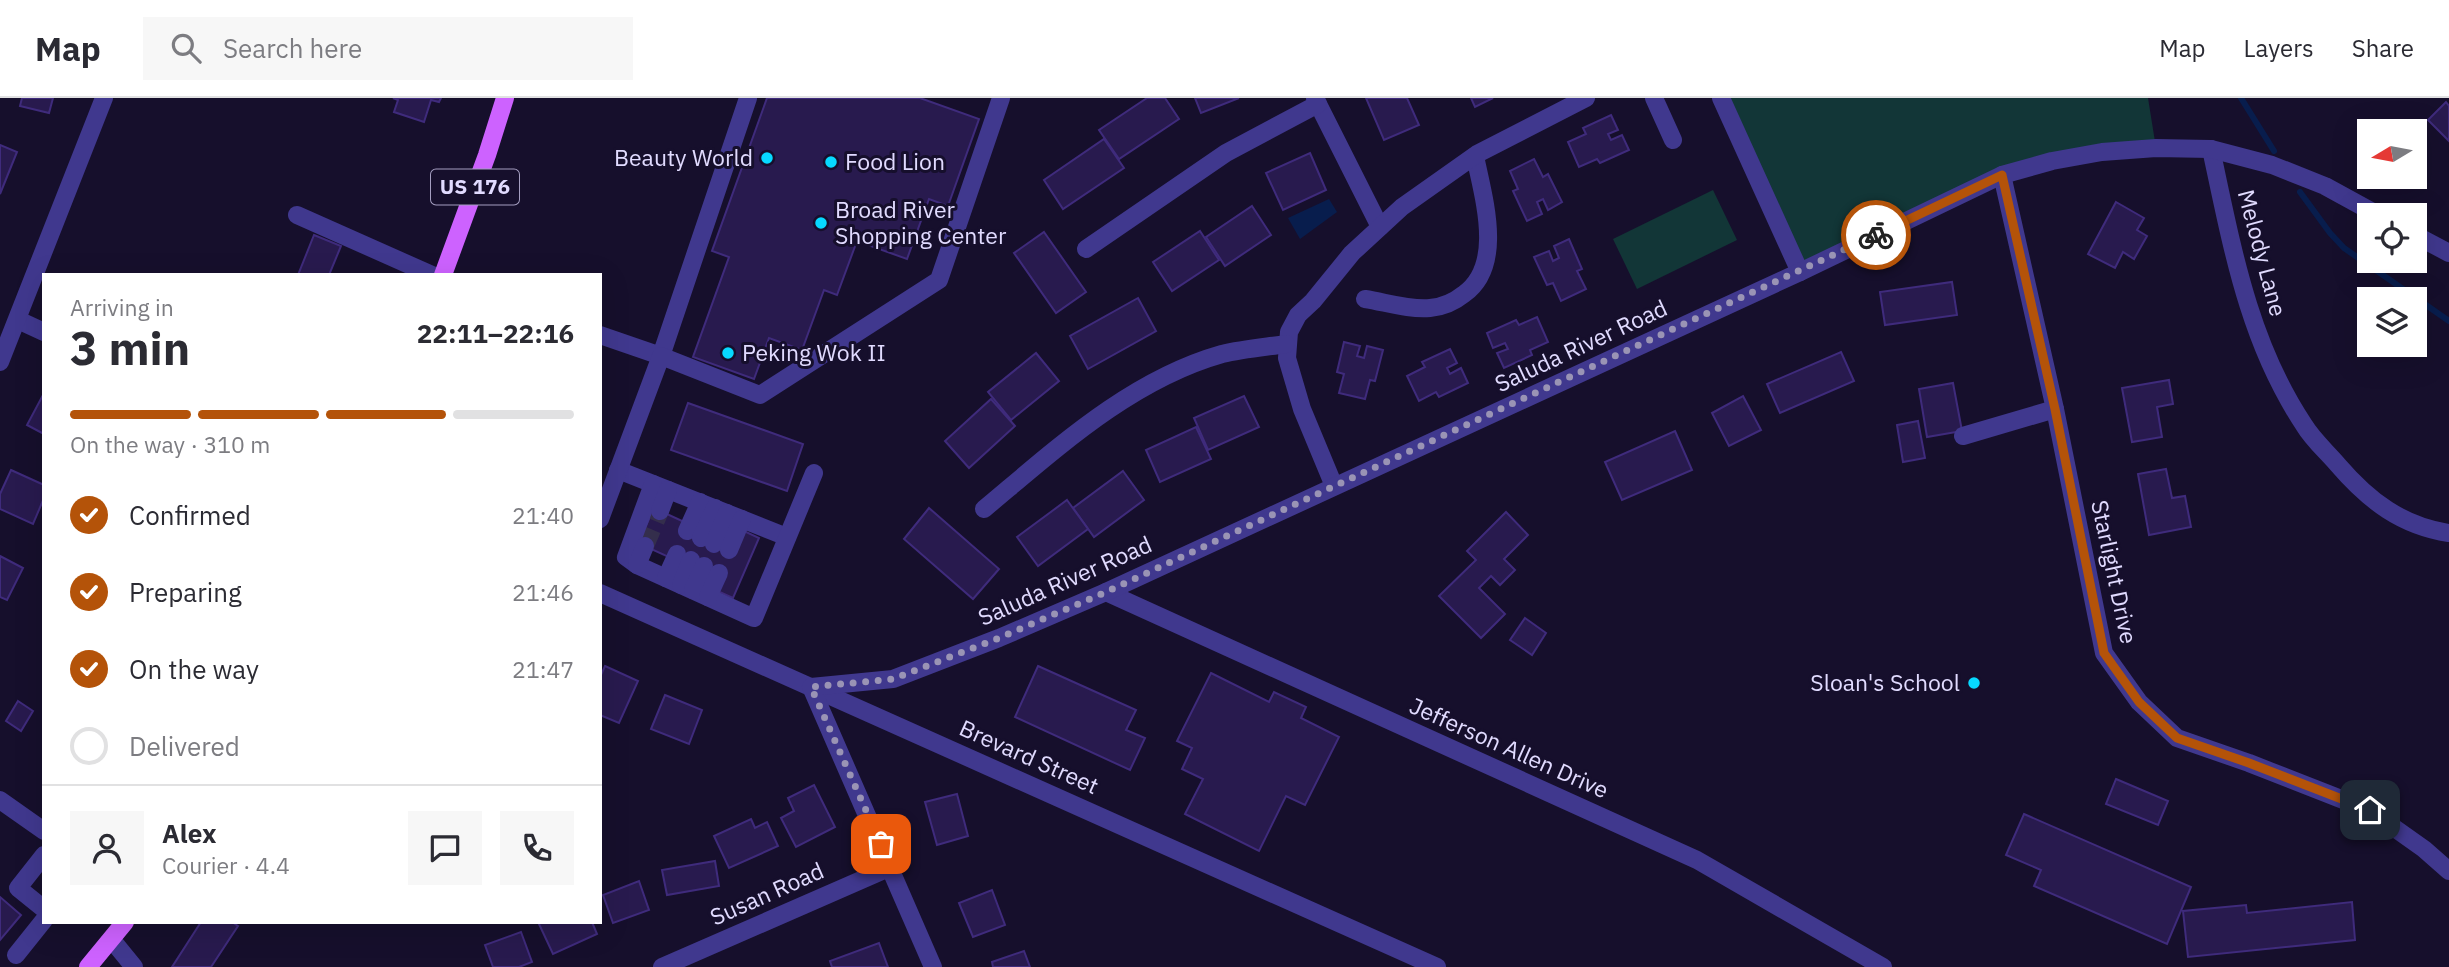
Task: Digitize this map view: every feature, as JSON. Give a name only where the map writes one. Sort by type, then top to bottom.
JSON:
[{"type":"main road","name":"US 176","points":[[444,273],[505,98]]},
{"type":"main road","points":[[88,967],[124,924]]},
{"type":"street","points":[[0,362],[104,98]]},
{"type":"street","points":[[602,514],[661,356],[748,98]]},
{"type":"street","points":[[602,336],[760,395],[939,280],[1001,98]]},
{"type":"street","points":[[1334,486],[1302,409],[1287,358],[1289,332],[1298,315],[1313,301],[1352,253],[1402,207],[1475,156],[1566,103],[1586,98]]},
{"type":"street","points":[[1654,98],[1673,140]]},
{"type":"street","points":[[1721,98],[1800,272]]},
{"type":"street","points":[[1086,249],[1226,153],[1316,101],[1380,227]]},
{"type":"street","name":"Saluda River Road","points":[[811,687],[893,679],[999,638],[1106,592],[1800,272],[2002,175],[2052,161],[2102,152],[2156,148],[2211,149],[2282,169],[2325,186],[2357,204]]},
{"type":"street","name":"Melody Lane","points":[[2211,149],[2240,283],[2268,360],[2304,426],[2351,480],[2393,515],[2427,530],[2449,533]]},
{"type":"street","points":[[1365,299],[1426,309],[1440,307],[1454,302],[1469,291],[1480,277],[1488,245],[1487,211],[1475,156]]},
{"type":"street","name":"Starlight Drive","points":[[2002,175],[2055,409],[2104,653],[2139,702],[2177,738],[2370,810],[2424,849],[2449,871]]},
{"type":"street","points":[[297,215],[428,273]]},
{"type":"street","points":[[2427,241],[2449,253]]},
{"type":"street","points":[[18,320],[42,331]]},
{"type":"street","points":[[984,509],[1074,434],[1165,375],[1223,354],[1286,344]]},
{"type":"street","points":[[1963,436],[2055,409]]},
{"type":"street","points":[[618,470],[787,537]]},
{"type":"street","points":[[660,487],[626,550],[626,557],[637,565],[754,618],[814,473]]},
{"type":"street","points":[[660,487],[660,511]]},
{"type":"street","points":[[721,511],[708,541],[721,511]]},
{"type":"street","points":[[637,565],[645,546]]},
{"type":"street","points":[[687,588],[698,564],[687,588]]},
{"type":"street","name":"Jefferson Allen Drive","points":[[1106,592],[1697,860],[1882,967]]},
{"type":"street","name":"Brevard Street","points":[[602,594],[1437,967]]},
{"type":"street","points":[[811,687],[933,967]]},
{"type":"street","points":[[0,800],[42,830]]},
{"type":"street","points":[[42,858],[18,888],[42,907]]},
{"type":"street","name":"Susan Road","points":[[662,967],[891,867]]},
{"type":"street","points":[[16,955],[42,922]]},
{"type":"street","points":[[113,940],[134,967]]},
{"type":"green space","points":[[1721,98],[2148,98],[2156,148],[2052,161],[1800,272]]},
{"type":"green space","points":[[1713,190],[1737,240],[1637,289],[1613,239]]},
{"type":"water","points":[[1329,199],[1337,212],[1300,239],[1288,218]]},
{"type":"building","points":[[22,98],[53,98],[49,113],[20,106]]},
{"type":"building","points":[[393,98],[441,98],[439,102],[431,100],[424,122],[394,112],[398,100]]},
{"type":"building","name":"Broad River Shopping Center","points":[[767,98],[920,98],[979,119],[948,206],[929,199],[907,259],[857,241],[837,295],[824,290],[802,350],[769,338],[754,379],[693,357],[729,257],[712,251]]},
{"type":"building","points":[[1147,98],[1165,98],[1179,119],[1119,159],[1099,130]]},
{"type":"building","points":[[1195,98],[1239,98],[1201,113]]},
{"type":"building","points":[[1366,98],[1407,98],[1419,125],[1384,140]]},
{"type":"building","points":[[1471,98],[1493,98],[1475,107]]},
{"type":"building","points":[[2446,102],[2449,106],[2449,141],[2428,120]]},
{"type":"building","points":[[1611,115],[1618,130],[1608,134],[1611,140],[1622,135],[1629,150],[1600,163],[1597,159],[1579,167],[1568,142],[1586,134],[1583,128]]},
{"type":"building","points":[[1104,139],[1124,168],[1063,209],[1044,180]]},
{"type":"building","points":[[0,145],[17,152],[0,194]]},
{"type":"building","points":[[1310,153],[1326,190],[1283,210],[1266,173]]},
{"type":"building","points":[[1534,159],[1543,177],[1548,174],[1562,202],[1548,210],[1543,199],[1537,202],[1542,214],[1527,221],[1513,191],[1518,189],[1510,171]]},
{"type":"building","points":[[2116,202],[2144,218],[2137,230],[2147,236],[2134,259],[2123,252],[2115,268],[2088,254]]},
{"type":"building","points":[[1252,206],[1271,235],[1225,266],[1206,237]]},
{"type":"building","points":[[1200,231],[1219,260],[1172,291],[1153,262]]},
{"type":"building","points":[[1044,232],[1086,292],[1056,313],[1014,253]]},
{"type":"building","points":[[314,235],[341,246],[330,273],[299,273]]},
{"type":"building","points":[[1569,239],[1582,269],[1577,271],[1586,289],[1561,301],[1553,283],[1547,285],[1534,257],[1549,251],[1553,261],[1559,258],[1554,246]]},
{"type":"building","points":[[1952,282],[1957,315],[1885,325],[1880,292]]},
{"type":"building","points":[[1138,298],[1156,331],[1088,369],[1070,336]]},
{"type":"building","points":[[1537,317],[1548,342],[1530,350],[1532,355],[1504,368],[1497,353],[1508,349],[1505,343],[1493,348],[1487,333],[1516,320],[1519,325]]},
{"type":"building","points":[[1344,342],[1360,346],[1357,356],[1364,358],[1367,346],[1383,350],[1375,381],[1370,380],[1365,399],[1339,393],[1344,374],[1337,372]]},
{"type":"building","points":[[1450,349],[1457,363],[1447,368],[1450,374],[1461,368],[1468,383],[1439,397],[1436,392],[1419,401],[1407,376],[1425,367],[1422,362]]},
{"type":"building","points":[[1841,352],[1854,381],[1780,413],[1767,384]]},
{"type":"building","points":[[1036,353],[1059,381],[1011,420],[988,392]]},
{"type":"building","points":[[2169,380],[2173,404],[2157,407],[2162,437],[2132,442],[2122,388]]},
{"type":"building","points":[[1953,383],[1962,431],[1927,437],[1919,389]]},
{"type":"building","points":[[1244,396],[1259,427],[1208,450],[1194,418]]},
{"type":"building","points":[[1743,396],[1761,430],[1729,446],[1712,413]]},
{"type":"building","points":[[42,397],[42,433],[27,425]]},
{"type":"building","points":[[991,399],[1015,426],[969,468],[945,441]]},
{"type":"building","points":[[688,403],[803,444],[787,491],[671,450]]},
{"type":"building","points":[[1918,421],[1925,458],[1903,462],[1897,425]]},
{"type":"building","points":[[1196,427],[1211,459],[1160,482],[1146,450]]},
{"type":"building","points":[[1675,431],[1692,470],[1622,500],[1605,462]]},
{"type":"building","points":[[2166,469],[2172,498],[2185,496],[2191,527],[2149,535],[2138,474]]},
{"type":"building","points":[[11,470],[42,484],[42,503],[33,524],[0,509],[0,494]]},
{"type":"building","points":[[1123,471],[1144,500],[1094,537],[1073,508]]},
{"type":"building","points":[[1067,500],[1088,529],[1038,566],[1017,537]]},
{"type":"building","points":[[654,508],[682,521],[744,531],[759,538],[733,598],[715,590],[669,557],[638,543]]},
{"type":"building","points":[[929,508],[999,569],[973,599],[904,539]]},
{"type":"building","points":[[1506,512],[1528,535],[1504,559],[1515,570],[1500,585],[1491,576],[1479,588],[1505,614],[1481,638],[1439,596],[1476,560],[1467,551]]},
{"type":"building","points":[[0,556],[23,568],[7,600],[0,597]]},
{"type":"building","points":[[1525,618],[1546,633],[1532,655],[1510,640]]},
{"type":"building","points":[[605,666],[638,681],[619,723],[602,716],[602,673]]},
{"type":"building","points":[[1038,666],[1136,710],[1126,730],[1145,738],[1130,770],[1015,717]]},
{"type":"building","points":[[1211,673],[1269,702],[1274,692],[1306,707],[1301,718],[1339,737],[1305,805],[1286,796],[1259,851],[1185,814],[1203,779],[1182,769],[1192,748],[1177,741]]},
{"type":"building","points":[[665,695],[702,710],[689,744],[651,729]]},
{"type":"building","points":[[18,701],[33,711],[21,731],[6,721]]},
{"type":"building","points":[[2116,779],[2168,801],[2158,825],[2106,804]]},
{"type":"building","points":[[814,785],[835,827],[796,847],[781,818],[794,811],[788,798]]},
{"type":"building","points":[[957,794],[968,836],[937,845],[925,802]]},
{"type":"building","points":[[2024,814],[2191,887],[2167,944],[2034,886],[2041,870],[2006,855]]},
{"type":"building","points":[[751,819],[755,828],[767,822],[778,846],[729,868],[714,836]]},
{"type":"building","points":[[715,861],[719,886],[667,895],[662,870]]},
{"type":"building","points":[[639,881],[649,910],[613,923],[603,895]]},
{"type":"building","points":[[992,890],[1005,925],[973,937],[959,903]]},
{"type":"building","points":[[0,897],[21,915],[0,940]]},
{"type":"building","points":[[2352,902],[2355,940],[2188,957],[2183,911],[2246,905],[2247,913]]},
{"type":"building","points":[[200,924],[238,926],[211,967],[172,967]]},
{"type":"building","points":[[539,924],[593,924],[597,934],[553,954]]},
{"type":"building","points":[[521,932],[532,962],[519,967],[493,967],[485,945]]},
{"type":"building","points":[[879,943],[888,967],[832,967],[830,961]]},
{"type":"building","points":[[1024,951],[1030,967],[993,967],[992,962]]},
{"type":"waterway","points":[[2241,98],[2274,151]]},
{"type":"waterway","points":[[2300,192],[2344,248],[2449,321]]},
{"type":"tunnel","points":[[645,546],[660,511]]},
{"type":"way so far","points":[[881,844],[811,687],[893,679],[999,638],[1106,592],[1876,235]]},
{"type":"place","name":"Beauty World","points":[[767,158]]},
{"type":"place","name":"Food Lion","points":[[831,162]]},
{"type":"place","name":"Broad River Shopping Center","points":[[821,223]]},
{"type":"place","name":"Peking Wok II","points":[[728,353]]},
{"type":"place","name":"Sloan's School","points":[[1974,683]]},
{"type":"route","points":[[1876,235],[2002,175],[2055,409],[2104,653],[2139,702],[2177,738],[2370,810]]}]
